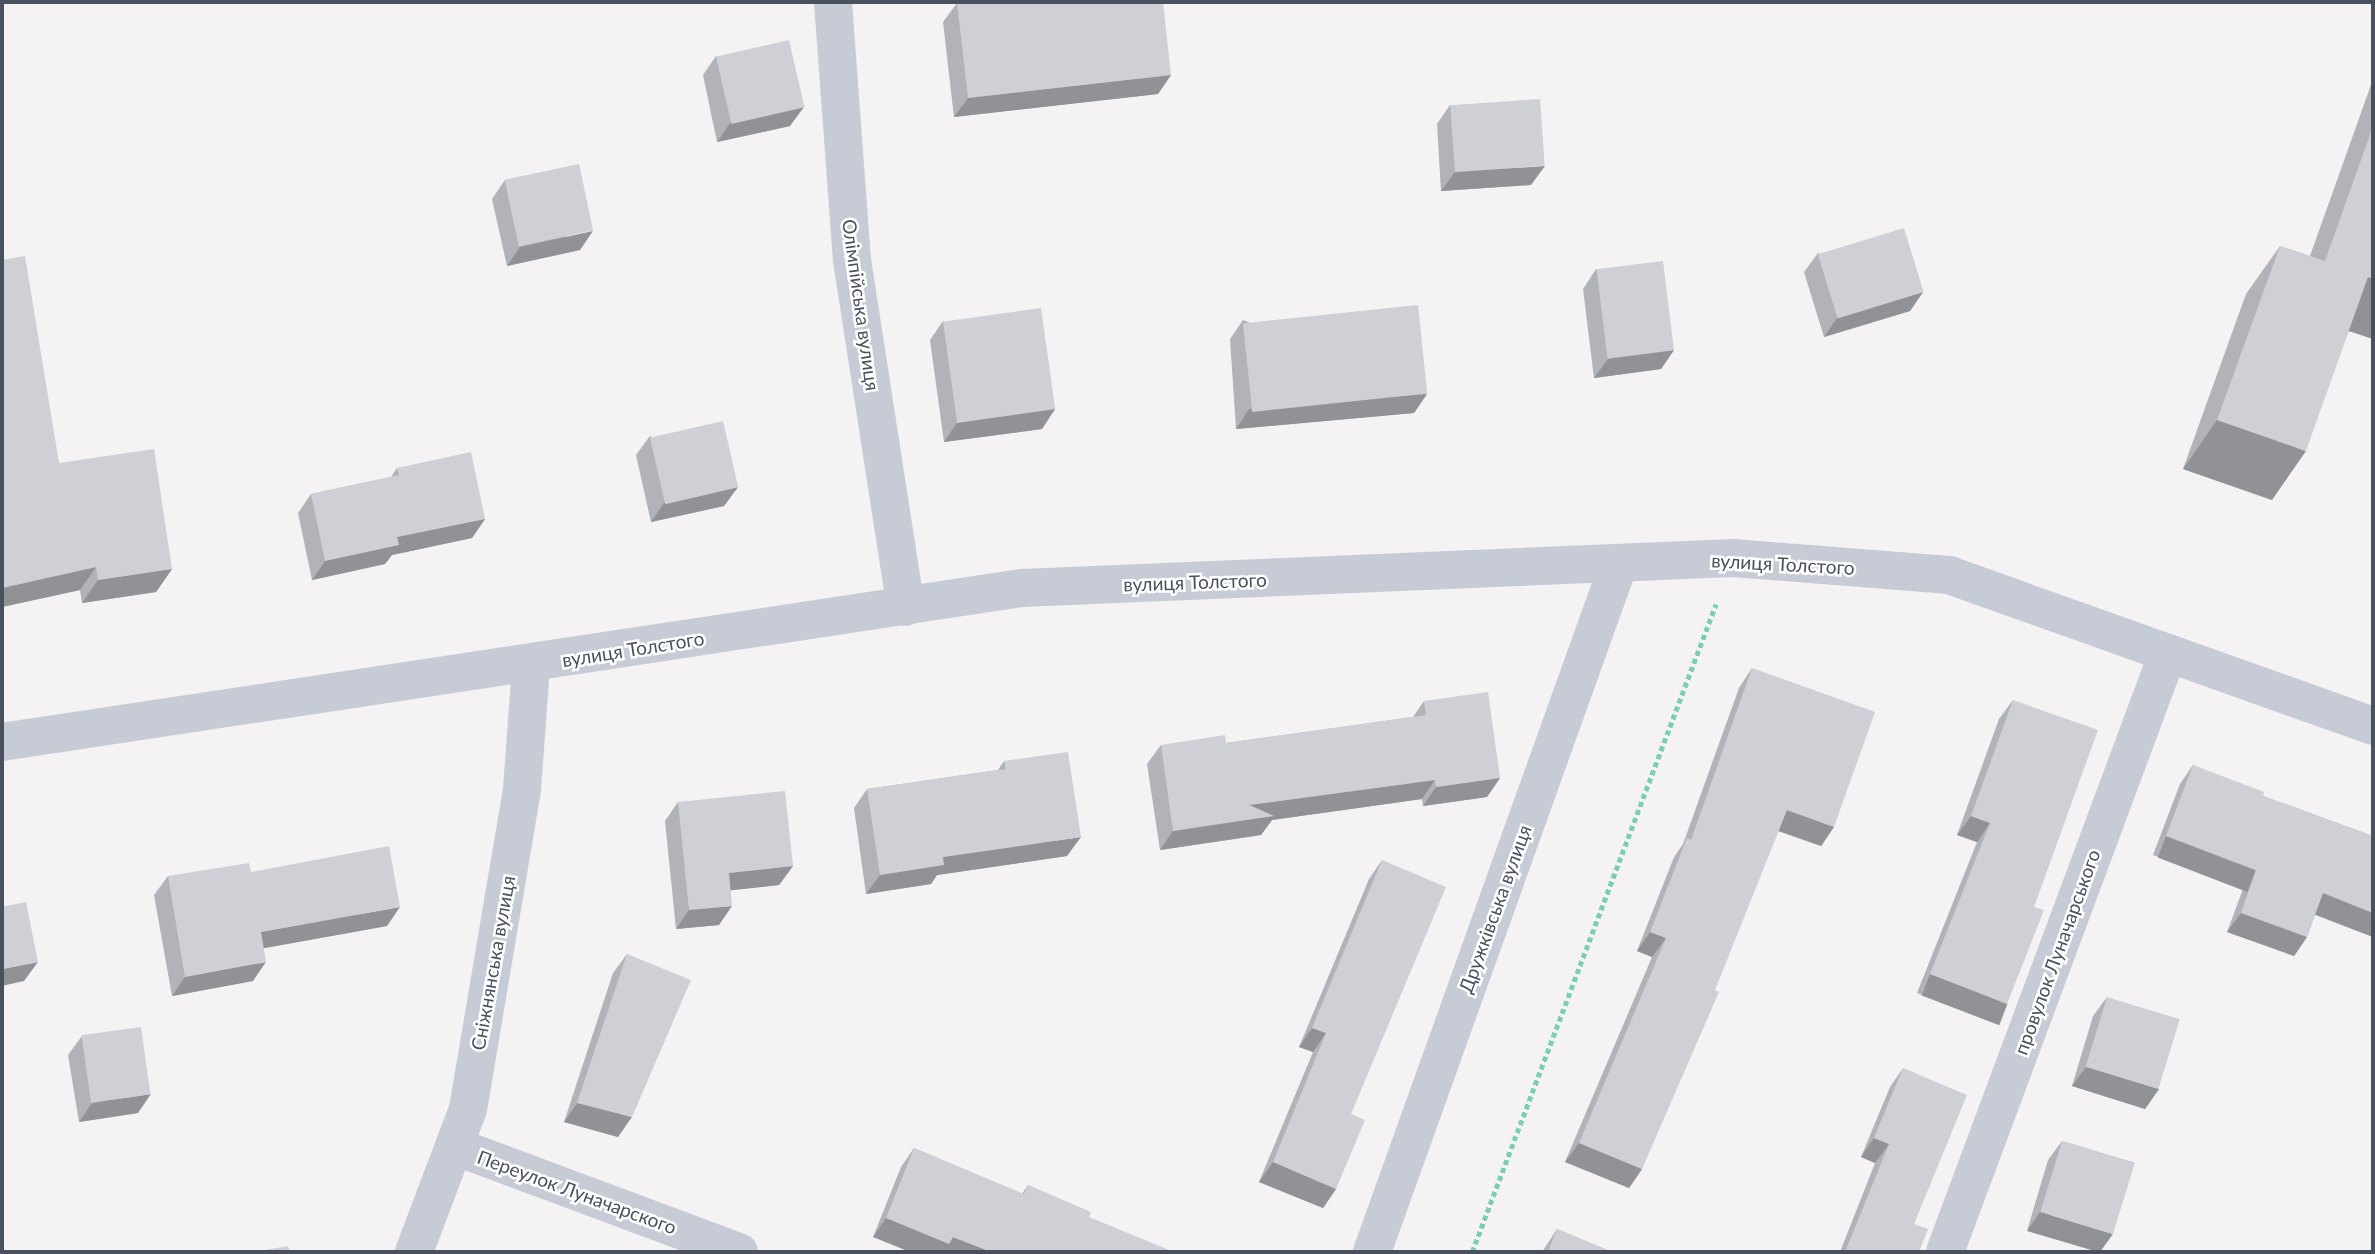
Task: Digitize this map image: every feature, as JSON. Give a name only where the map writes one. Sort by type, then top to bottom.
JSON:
[{"type":"street","name":"Олімпійська вулиця","points":[[833,2],[852,260],[906,607]]},
{"type":"street","name":"вулиця Толстого","points":[[2,741],[531,666],[1022,588],[1618,566],[1733,558],[1949,575],[2373,726]]},
{"type":"street","name":"Дружківська вулиця","points":[[1372,1252],[1618,566]]},
{"type":"street","name":"провулок Луначарського","points":[[1945,1252],[2168,653]]},
{"type":"street","name":"Сніжнянська вулиця","points":[[414,1252],[468,1109],[522,789],[531,666]]},
{"type":"street","name":"Переулок Луначарского","points":[[454,1146],[739,1252]]},
{"type":"path","points":[[1472,1252],[1733,558]]},
{"type":"building","points":[[1163,2],[1171,75],[968,98],[957,3]]},
{"type":"building","points":[[789,40],[805,107],[731,124],[716,57]]},
{"type":"building","points":[[1540,99],[1545,166],[1455,172],[1450,105]]},
{"type":"building","points":[[2373,126],[2373,279],[2368,277],[2306,451],[2217,420],[2280,246],[2325,261]]},
{"type":"building","points":[[579,164],[593,231],[519,246],[505,180]]},
{"type":"building","points":[[1904,228],[1924,292],[1838,318],[1818,254]]},
{"type":"building","points":[[25,256],[59,463],[154,449],[172,569],[98,580],[96,567],[2,588],[2,260]]},
{"type":"building","points":[[1663,261],[1674,350],[1607,358],[1596,269]]},
{"type":"building","points":[[1418,305],[1427,394],[1252,412],[1243,323]]},
{"type":"building","points":[[1041,308],[1055,409],[957,423],[943,322]]},
{"type":"building","points":[[723,421],[738,487],[665,504],[650,438]]},
{"type":"building","points":[[471,452],[485,519],[397,537],[399,545],[325,561],[311,494],[399,475],[397,468]]},
{"type":"building","points":[[1752,668],[1875,712],[1834,827],[1787,810],[1715,990],[1719,992],[1642,1169],[1579,1143],[1666,938],[1650,932],[1687,838],[1691,840]]},
{"type":"building","points":[[1488,692],[1500,778],[1436,787],[1435,780],[1249,805],[1274,816],[1173,831],[1161,745],[1225,735],[1226,743],[1426,715],[1424,701]]},
{"type":"building","points":[[2013,700],[2098,730],[2034,907],[2044,910],[2007,1004],[1930,974],[1990,823],[1971,816]]},
{"type":"building","points":[[1068,752],[1081,837],[943,857],[944,865],[880,875],[867,789],[1006,769],[1004,761]]},
{"type":"building","points":[[2193,765],[2264,792],[2263,796],[2373,836],[2373,913],[2323,893],[2307,937],[2241,913],[2256,870],[2166,836]]},
{"type":"building","points":[[785,791],[793,866],[729,873],[732,906],[689,910],[678,802]]},
{"type":"building","points":[[389,846],[400,907],[261,932],[266,962],[185,977],[168,876],[249,863],[251,872]]},
{"type":"building","points":[[1382,860],[1446,887],[1351,1114],[1365,1120],[1336,1189],[1273,1162],[1326,1033],[1312,1028]]},
{"type":"building","points":[[26,902],[38,962],[2,969],[2,907]]},
{"type":"building","points":[[627,954],[691,980],[632,1117],[577,1103]]},
{"type":"building","points":[[2107,997],[2180,1019],[2158,1089],[2086,1067]]},
{"type":"building","points":[[141,1027],[150,1094],[91,1103],[82,1035]]},
{"type":"building","points":[[1903,1068],[1967,1095],[1914,1224],[1928,1229],[1919,1252],[1845,1252],[1889,1144],[1874,1138]]},
{"type":"building","points":[[2062,1141],[2135,1163],[2113,1234],[2040,1212]]},
{"type":"building","points":[[914,1148],[1024,1194],[1028,1185],[1091,1212],[1089,1217],[1174,1252],[992,1252],[953,1237],[949,1244],[886,1218]]},
{"type":"building","points":[[1557,1229],[1612,1252],[1548,1252]]},
{"type":"building","points":[[288,1246],[290,1252],[254,1252]]}]
